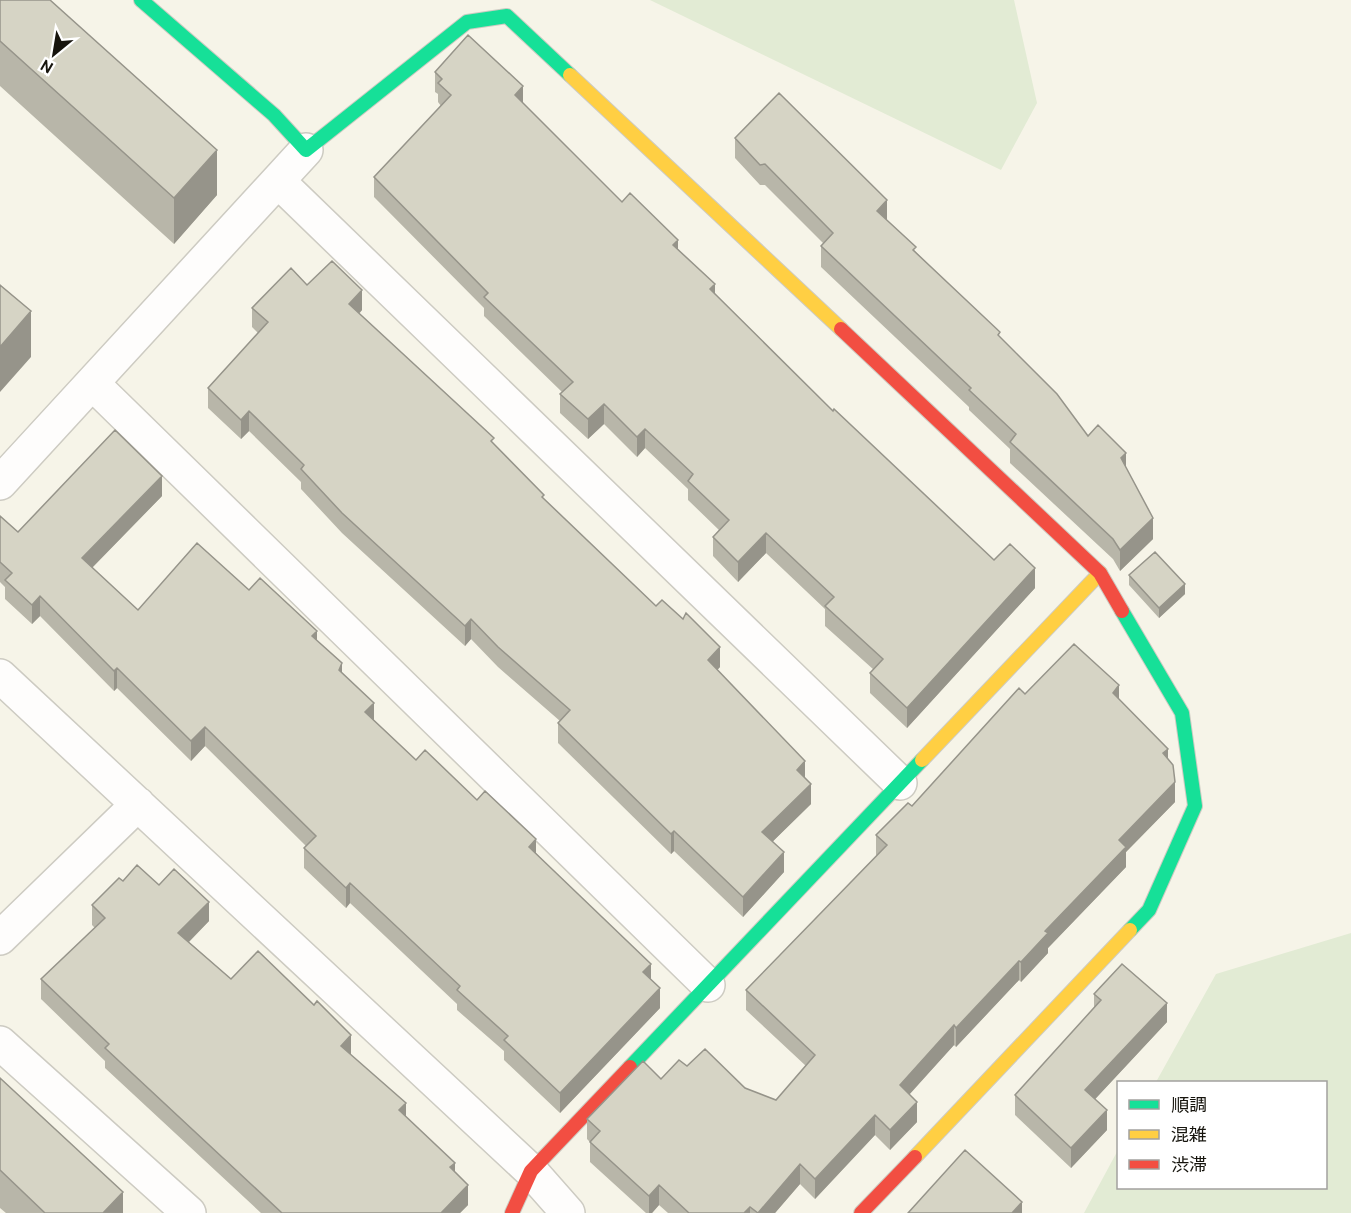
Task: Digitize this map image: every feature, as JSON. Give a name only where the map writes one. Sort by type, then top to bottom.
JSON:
[{"type":"street","points":[[141,0],[274,115],[306,150]]},
{"type":"street","points":[[0,483],[306,150],[467,22],[507,16],[1100,573],[1182,713],[1195,806],[1149,910],[861,1213]]},
{"type":"street","points":[[278,181],[900,783]]},
{"type":"street","points":[[92,383],[708,985]]},
{"type":"street","points":[[512,1213],[531,1171],[1100,573]]},
{"type":"street","points":[[0,676],[531,1171],[568,1213]]},
{"type":"street","points":[[0,938],[138,804]]},
{"type":"street","points":[[0,1043],[189,1213]]},
{"type":"green space","points":[[650,0],[1014,0],[1037,103],[1001,170]]},
{"type":"green space","points":[[1351,933],[1351,1213],[1084,1213],[1117,1152],[1117,1189],[1327,1189],[1327,1081],[1157,1081],[1216,974]]},
{"type":"building","points":[[0,0],[50,0],[217,150],[174,198],[0,41]]},
{"type":"building","points":[[468,35],[523,86],[515,95],[622,202],[630,193],[678,240],[673,245],[715,284],[710,289],[833,411],[834,409],[994,560],[1010,544],[1035,568],[907,708],[870,673],[883,659],[825,606],[834,597],[766,533],[738,562],[713,537],[729,520],[688,481],[693,474],[645,429],[637,437],[604,404],[588,419],[560,394],[573,382],[484,297],[488,293],[374,177],[451,95],[438,83],[442,79],[435,72]]},
{"type":"building","points":[[779,93],[887,200],[877,211],[916,247],[913,250],[1000,332],[998,335],[1057,394],[1088,436],[1098,425],[1126,453],[1121,458],[1153,518],[1120,550],[1113,539],[1010,442],[1016,434],[969,390],[971,388],[821,246],[833,233],[765,164],[760,165],[735,138]]},
{"type":"building","points":[[332,261],[362,290],[349,304],[494,438],[491,441],[544,495],[542,497],[656,606],[662,600],[683,619],[686,613],[720,647],[708,660],[805,761],[797,770],[811,784],[762,832],[784,852],[743,897],[674,831],[671,834],[558,723],[570,710],[498,647],[471,619],[465,626],[342,513],[301,469],[304,465],[249,411],[241,420],[208,388],[268,322],[252,308],[291,268],[307,285]]},
{"type":"building","points":[[0,285],[31,311],[0,347]]},
{"type":"building","points":[[115,430],[162,476],[82,558],[138,610],[197,543],[249,590],[260,578],[317,631],[312,636],[342,663],[339,670],[374,703],[365,712],[416,760],[425,750],[477,800],[485,791],[536,839],[529,847],[651,964],[643,972],[660,988],[560,1093],[504,1040],[508,1036],[457,990],[460,986],[350,883],[346,888],[304,848],[316,836],[205,727],[191,741],[117,668],[114,671],[40,596],[32,605],[5,580],[12,573],[0,562],[0,516],[18,532]]},
{"type":"building","points":[[1155,552],[1185,584],[1159,608],[1129,575]]},
{"type":"building","points":[[1074,644],[1119,685],[1113,693],[1168,749],[1163,753],[1173,765],[1175,782],[1119,840],[1126,847],[1045,931],[1048,933],[1021,962],[1019,961],[956,1028],[954,1025],[900,1085],[917,1102],[890,1130],[875,1115],[815,1179],[800,1164],[758,1213],[750,1207],[744,1213],[689,1213],[659,1185],[649,1196],[590,1142],[600,1131],[587,1119],[643,1061],[661,1079],[679,1060],[687,1066],[705,1049],[745,1088],[776,1100],[815,1055],[746,990],[887,845],[876,835],[908,803],[912,806],[1019,688],[1025,694]]},
{"type":"building","points":[[137,865],[159,885],[174,869],[209,902],[178,933],[231,979],[258,951],[314,1005],[317,1001],[351,1035],[341,1046],[406,1103],[399,1110],[455,1163],[450,1167],[468,1185],[441,1213],[282,1213],[105,1048],[109,1044],[41,979],[105,918],[92,905],[119,878],[123,881]]},
{"type":"building","points":[[1122,964],[1167,1003],[1085,1090],[1107,1110],[1071,1148],[1015,1095],[1101,1000],[1094,994]]},
{"type":"building","points":[[0,1078],[123,1192],[103,1213],[45,1213],[0,1170]]},
{"type":"building","points":[[965,1150],[1022,1202],[1012,1213],[908,1213]]},
{"type":"traffic: fast","points":[[141,0],[274,115],[306,150],[467,22],[507,16],[570,75]]},
{"type":"traffic: fast","points":[[1122,611],[1182,713],[1195,806],[1149,910],[1130,930]]},
{"type":"traffic: fast","points":[[630,1067],[922,760]]},
{"type":"traffic: slow","points":[[570,75],[841,329]]},
{"type":"traffic: slow","points":[[922,760],[1100,573]]},
{"type":"traffic: slow","points":[[915,1157],[1130,930]]},
{"type":"traffic: jam","points":[[841,329],[1100,573],[1122,611]]},
{"type":"traffic: jam","points":[[512,1213],[531,1171],[630,1067]]},
{"type":"traffic: jam","points":[[861,1213],[915,1157]]}]
